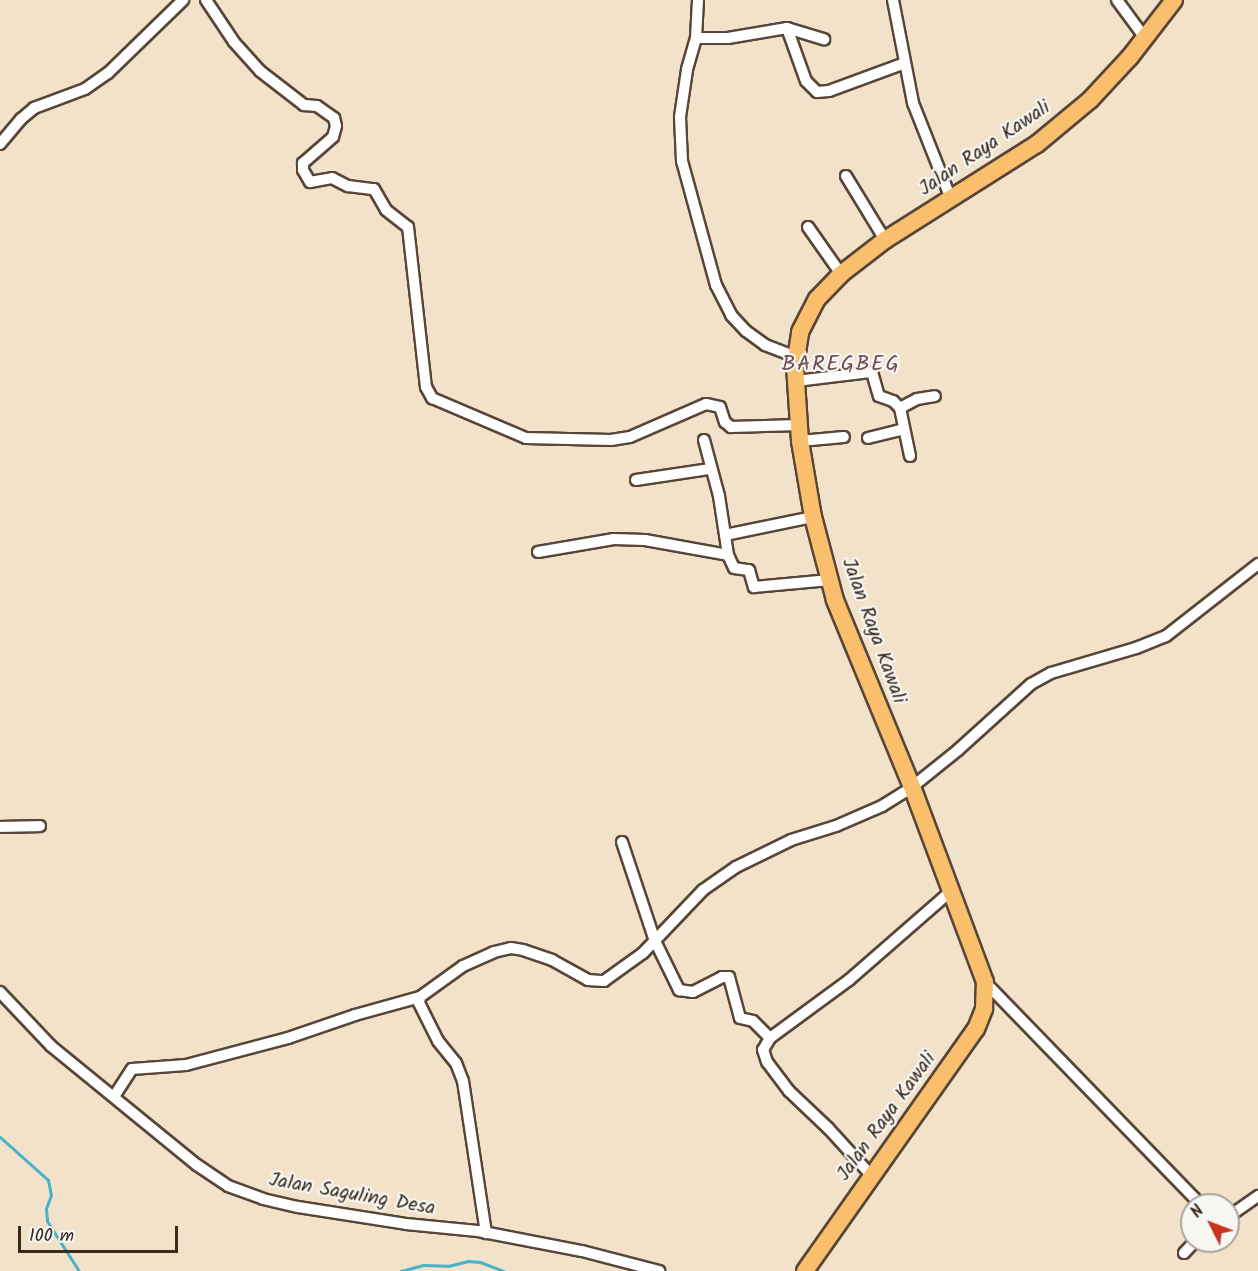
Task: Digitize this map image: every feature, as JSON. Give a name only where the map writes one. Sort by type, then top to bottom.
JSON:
[{"type":"highway","name":"Jalan Raya Kawali","points":[[805,1271],[870,1174],[976,1029],[984,1010],[985,982],[912,787],[835,600],[813,517],[800,433],[796,381],[800,332],[817,299],[841,274],[885,240],[1046,137],[1090,100],[1145,38],[1174,0]]},
{"type":"street","points":[[0,144],[21,119],[34,108],[85,89],[108,73],[183,0]]},
{"type":"street","points":[[206,0],[234,42],[260,71],[304,105],[317,106],[334,118],[336,126],[333,137],[303,163],[303,170],[310,182],[332,178],[348,186],[374,189],[386,210],[408,227],[426,387],[432,398],[526,438],[611,440],[630,437],[706,404],[720,407],[725,422],[731,427],[844,437]]},
{"type":"street","points":[[698,0],[696,38],[687,70],[679,139],[682,161],[716,285],[731,315],[746,331],[765,345],[797,357]]},
{"type":"street","points":[[893,0],[917,114],[951,199]]},
{"type":"street","points":[[1117,0],[1145,38]]},
{"type":"street","points":[[696,38],[728,38],[787,28],[824,39]]},
{"type":"street","points":[[787,28],[806,81],[817,92],[829,91],[905,63]]},
{"type":"street","points":[[846,176],[885,240]]},
{"type":"street","points":[[808,227],[841,274]]},
{"type":"street","points":[[796,381],[868,371],[875,376],[879,396],[893,401],[900,408],[910,456]]},
{"type":"street","points":[[900,408],[916,399],[935,396]]},
{"type":"street","points":[[868,438],[904,429]]},
{"type":"street","points":[[704,440],[719,496],[728,555],[736,570],[750,571],[754,587],[830,580]]},
{"type":"street","points":[[636,480],[710,469]]},
{"type":"street","points":[[725,535],[813,517]]},
{"type":"street","points":[[538,552],[614,539],[645,540],[728,555]]},
{"type":"street","points":[[115,1095],[128,1073],[134,1069],[163,1069],[186,1065],[288,1038],[355,1015],[420,997],[472,962],[511,948],[535,953],[588,980],[599,983],[655,941],[669,923],[704,890],[736,867],[791,840],[836,826],[882,806],[912,787],[1031,684],[1051,673],[1136,648],[1166,636],[1258,564]]},
{"type":"street","points":[[0,827],[40,826]]},
{"type":"street","points":[[622,842],[655,941],[679,990],[693,992],[722,977],[729,977],[740,1018],[753,1021],[770,1038]]},
{"type":"street","points":[[870,1174],[774,1072],[763,1050],[770,1038],[849,980],[952,890]]},
{"type":"street","points":[[985,982],[1189,1193]]},
{"type":"street","name":"Jalan Saguling Desa","points":[[0,992],[51,1046],[115,1095],[197,1165],[228,1185],[263,1199],[374,1220],[486,1233],[582,1251],[659,1271]]},
{"type":"street","points":[[420,997],[419,1003],[428,1022],[438,1041],[456,1063],[463,1081],[486,1233]]},
{"type":"street","points":[[1240,1209],[1258,1196]]},
{"type":"waterway","points":[[0,1137],[48,1180],[51,1195],[46,1209],[47,1221],[79,1271]]},
{"type":"waterway","points":[[401,1271],[423,1265],[448,1266],[468,1261],[480,1262],[504,1271]]},
{"type":"district","name":"BAREGBEG","points":[[841,365]]}]
